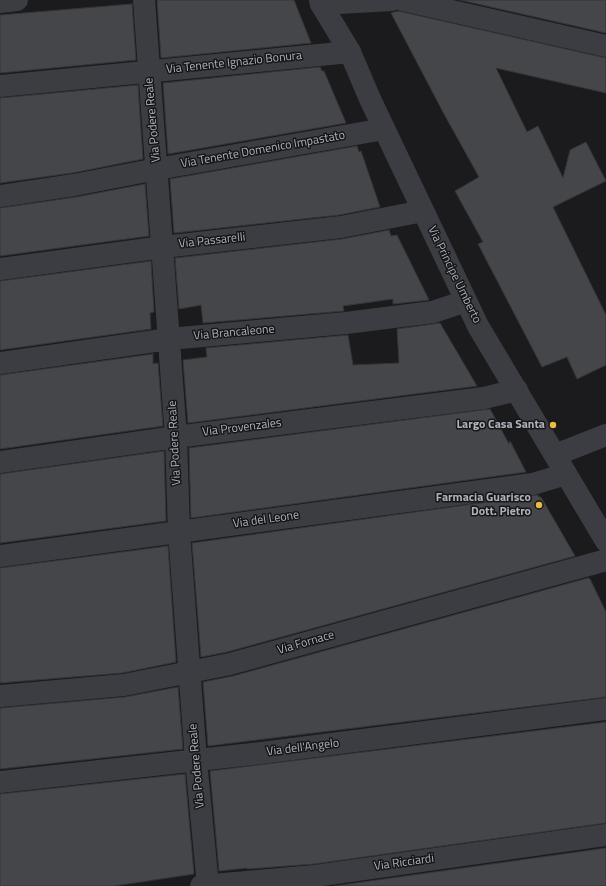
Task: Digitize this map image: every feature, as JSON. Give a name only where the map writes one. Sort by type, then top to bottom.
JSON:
[{"type":"street","points":[[0,2],[18,0]]},
{"type":"street","name":"Via Podere Reale","points":[[144,0],[176,437],[179,532],[206,886]]},
{"type":"street","points":[[321,2],[392,0]]},
{"type":"street","points":[[403,0],[606,46]]},
{"type":"street","name":"Via Principe Umberto","points":[[321,2],[350,52],[384,129],[478,326],[604,535]]},
{"type":"street","name":"Via Tenente Ignazio Bonura","points":[[0,86],[350,52]]},
{"type":"street","name":"Via Tenente Domenico Impastato","points":[[0,196],[74,185],[384,129]]},
{"type":"street","name":"Via Passarelli","points":[[0,269],[162,247],[341,227],[423,211]]},
{"type":"street","name":"Via Brancaleone","points":[[0,363],[169,339],[370,320],[433,312],[466,301]]},
{"type":"street","name":"Via Provenzales","points":[[0,462],[176,437],[484,398],[516,390]]},
{"type":"street","points":[[555,455],[606,435]]},
{"type":"street","name":"Via del Leone","points":[[0,556],[533,484],[566,474]]},
{"type":"street","name":"Via Fornace","points":[[0,696],[124,685],[230,664],[606,560]]},
{"type":"street","name":"Via dell'Angelo","points":[[0,782],[261,753],[606,709]]},
{"type":"street","name":"Via Ricciardi","points":[[206,886],[315,876],[606,835]]},
{"type":"building","points":[[157,0],[294,0],[311,43],[161,58]]},
{"type":"building","points":[[460,0],[606,0],[606,33]]},
{"type":"building","points":[[132,4],[136,60],[0,73],[0,15]]},
{"type":"building","points":[[398,11],[606,58],[606,93],[496,68],[527,132],[538,126],[563,178],[570,150],[586,142],[606,181],[553,207],[606,315],[606,365],[577,379],[567,357],[542,367],[478,244],[483,242],[455,191],[479,177],[391,13]]},
{"type":"building","points":[[320,67],[322,71],[324,71],[346,123],[168,154],[163,83]]},
{"type":"building","points":[[138,85],[143,159],[72,173],[0,183],[0,98]]},
{"type":"building","points":[[357,146],[359,152],[361,151],[380,207],[339,215],[174,233],[170,179]]},
{"type":"building","points":[[145,184],[149,236],[0,256],[0,208],[76,197]]},
{"type":"building","points":[[389,230],[391,236],[397,235],[429,300],[393,304],[393,299],[343,306],[344,311],[203,323],[201,305],[179,309],[175,258],[342,239]]},
{"type":"building","points":[[151,261],[154,312],[150,313],[151,329],[0,350],[0,281]]},
{"type":"building","points":[[440,323],[477,386],[188,423],[183,360],[207,357],[206,348],[348,335],[353,365],[399,363],[397,329]]},
{"type":"building","points":[[153,354],[153,364],[158,363],[163,426],[0,449],[0,375]]},
{"type":"building","points":[[490,409],[509,444],[510,441],[526,472],[191,518],[189,448]]},
{"type":"building","points":[[164,451],[166,521],[0,543],[0,474]]},
{"type":"building","points":[[538,495],[541,497],[575,556],[227,652],[201,657],[192,543]]},
{"type":"building","points":[[168,546],[176,662],[122,673],[0,683],[0,568]]},
{"type":"building","points":[[588,578],[590,579],[606,612],[606,697],[208,746],[203,682],[233,676]]},
{"type":"building","points":[[178,687],[183,749],[0,769],[0,708],[125,697]]},
{"type":"building","points":[[606,722],[606,823],[314,864],[219,871],[210,771]]},
{"type":"building","points":[[185,774],[194,874],[114,886],[0,886],[0,794]]},
{"type":"building","points":[[606,848],[606,886],[334,886]]},
{"type":"place","name":"Largo Casa Santa","points":[[553,425]]},
{"type":"place","name":"Farmacia Guarisco Dott. Pietro","points":[[539,505]]}]
